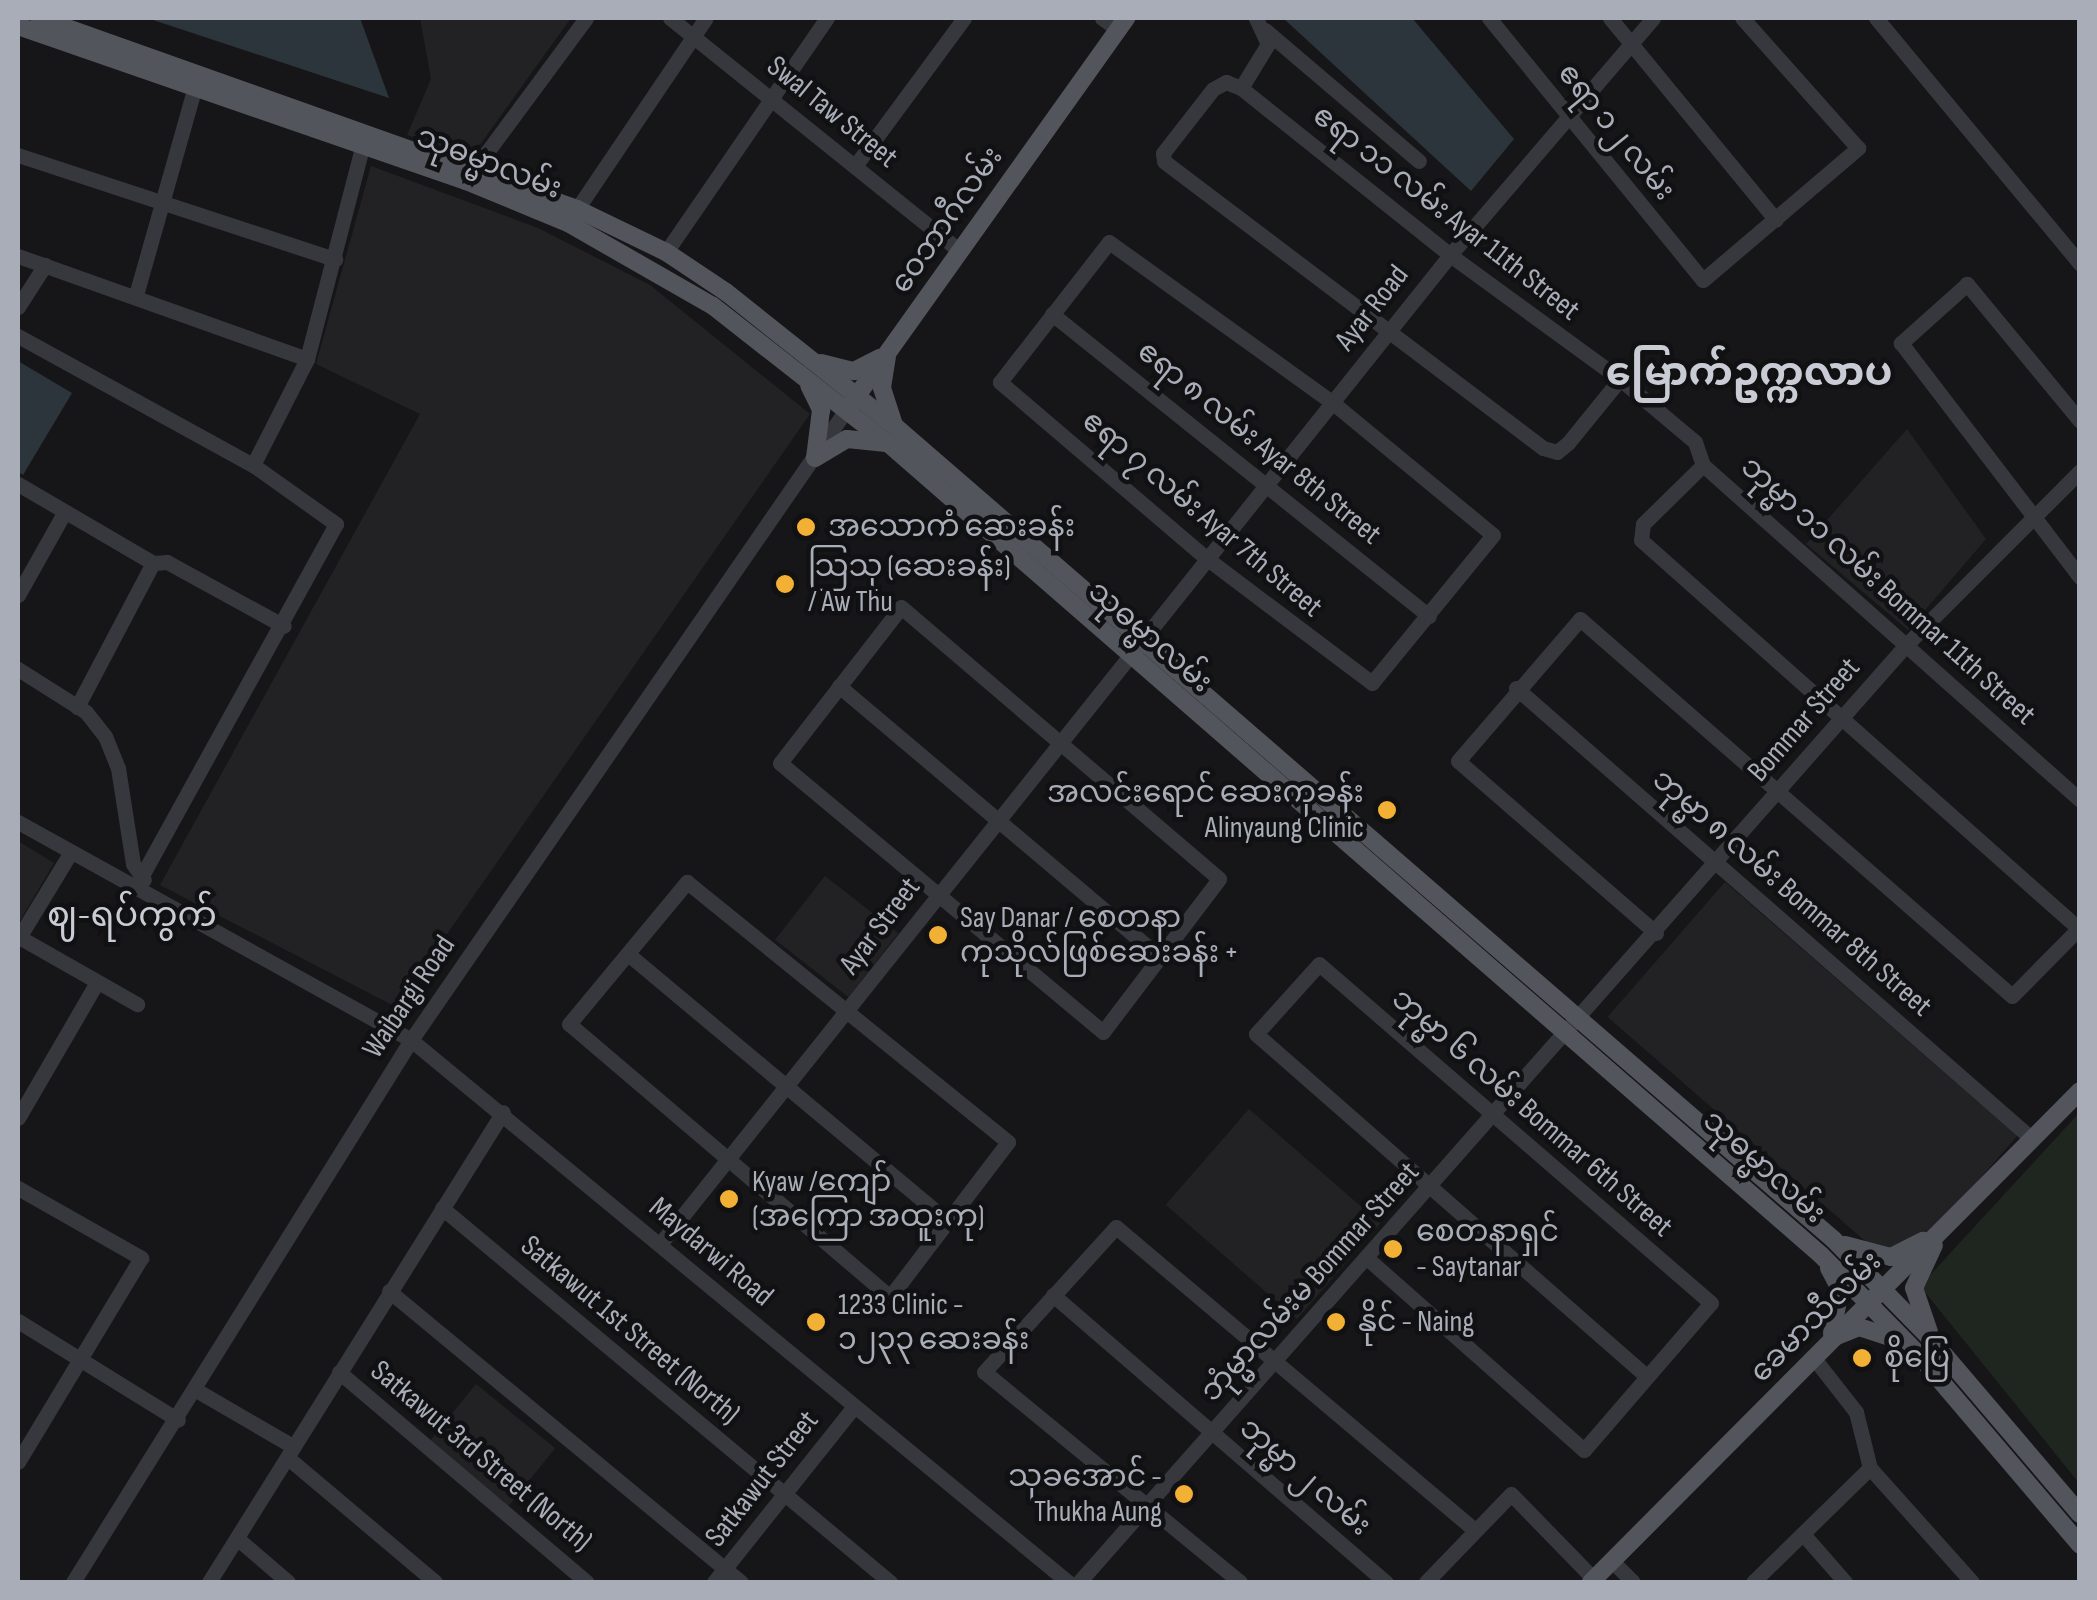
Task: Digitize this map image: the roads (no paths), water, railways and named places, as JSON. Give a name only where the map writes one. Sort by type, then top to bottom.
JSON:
[{"type":"main road","name":"သုဓမ္မာလမ်း","points":[[39,18],[364,139],[577,209],[666,252],[815,361],[852,402],[1140,638],[1582,1016],[1834,1239],[1916,1352],[2080,1544]]},
{"type":"main road","name":"ဝေဘာဂီလမ်း","points":[[852,402],[1115,21]]},
{"type":"main road","name":"သုဓမ္မာလမ်း","points":[[18,26],[194,90],[364,139]]},
{"type":"main road","name":"သုဓမ္မာလမ်း","points":[[470,175],[568,223],[668,280],[807,380],[852,402]]},
{"type":"main road","points":[[816,458],[848,439],[893,436],[882,388],[888,351]]},
{"type":"main road","points":[[815,361],[854,371],[888,351]]},
{"type":"main road","points":[[807,380],[820,410],[816,458]]},
{"type":"main road","name":"သုဓမ္မာလမ်း","points":[[893,436],[1128,654],[1570,1032],[1821,1255],[1930,1338],[2080,1514]]},
{"type":"main road","name":"ခေမာသီလမ်း","points":[[1593,1581],[1828,1340],[2080,1091]]},
{"type":"main road","points":[[1834,1239],[1891,1257],[1941,1231]]},
{"type":"main road","points":[[1930,1338],[1914,1288],[1941,1231]]},
{"type":"main road","points":[[1821,1255],[1840,1289],[1839,1318],[1828,1340]]},
{"type":"main road","points":[[1828,1340],[1858,1328],[1892,1334],[1916,1352]]},
{"type":"street","points":[[18,26],[24,18]]},
{"type":"street","points":[[470,175],[586,18]]},
{"type":"street","name":"Swal Taw Street","points":[[670,18],[959,250]]},
{"type":"street","points":[[577,209],[706,18]]},
{"type":"street","points":[[666,252],[828,18]]},
{"type":"street","points":[[855,166],[964,18]]},
{"type":"street","name":"ဧရာ ၁၂ လမ်း","points":[[1489,18],[1703,280],[1776,220]]},
{"type":"street","points":[[1610,18],[1776,220],[1858,148],[1742,18]]},
{"type":"street","name":"Ayar Road","points":[[1140,638],[1564,114],[1653,18]]},
{"type":"street","points":[[1876,18],[2080,264]]},
{"type":"street","points":[[1261,24],[1266,52],[1240,88],[1226,82],[1213,88],[1165,151],[1164,161],[1557,452],[1620,379]]},
{"type":"street","points":[[1261,24],[1420,161]]},
{"type":"street","name":"ဧရာ ၁၁ လမ်း Ayar 11th Street","points":[[1240,88],[1450,255],[1620,379],[1695,442],[1703,465]]},
{"type":"street","points":[[136,295],[194,90]]},
{"type":"street","points":[[253,465],[307,359],[364,139]]},
{"type":"street","points":[[18,155],[335,258]]},
{"type":"street","points":[[1052,314],[1109,242],[1333,403],[1493,535],[1430,616]]},
{"type":"street","points":[[18,256],[307,359]]},
{"type":"street","points":[[18,307],[45,265]]},
{"type":"street","points":[[2080,421],[1967,284],[1901,343],[2080,577]]},
{"type":"street","name":"ဧရာ ၇ လမ်း Ayar 7th Street","points":[[1052,314],[1000,382],[1206,558],[1372,683],[1430,616]]},
{"type":"street","name":"ဧရာ ၈ လမ်း Ayar 8th Street","points":[[1052,314],[1268,480],[1430,616]]},
{"type":"street","points":[[18,336],[253,465],[336,524],[284,626],[142,875]]},
{"type":"street","name":"ဝေဘာဂီလမ်း","points":[[816,458],[852,402]]},
{"type":"street","name":"Waibargi Road","points":[[73,1582],[178,1420],[411,1040],[816,458]]},
{"type":"street","points":[[1656,932],[1458,761],[1516,688],[1580,618],[2012,996],[2079,928],[1846,716],[1641,540],[1644,524],[1703,465]]},
{"type":"street","name":"ဘုမ္မာ ၁၁ လမ်း Bommar 11th Street","points":[[1703,465],[2080,800]]},
{"type":"street","name":"Bommar Street","points":[[1582,1016],[1904,646],[2080,470]]},
{"type":"street","points":[[18,484],[154,564],[167,562],[284,626]]},
{"type":"street","points":[[18,595],[64,514]]},
{"type":"street","points":[[77,707],[154,564]]},
{"type":"street","points":[[901,608],[1219,879],[1102,1032],[780,763],[840,686],[901,608]]},
{"type":"street","name":"Ayar Street","points":[[660,1244],[848,1013],[1140,638]]},
{"type":"street","points":[[18,670],[77,707],[105,736],[118,768],[133,864],[154,897]]},
{"type":"street","points":[[840,686],[1160,957]]},
{"type":"street","name":"ဘုမ္မာ ၈ လမ်း Bommar 8th Street","points":[[1516,688],[2032,1139]]},
{"type":"street","name":"Maydarwi Road","points":[[18,822],[411,1040],[503,1112],[852,1409],[1068,1582]]},
{"type":"street","points":[[71,852],[18,938],[136,1004]]},
{"type":"street","points":[[687,882],[1008,1142],[890,1297],[726,1162],[569,1024],[628,954],[687,882]]},
{"type":"street","points":[[628,954],[947,1221]]},
{"type":"street","name":"ဘုမ္မာ ၆ လမ်း Bommar 6th Street","points":[[1430,1188],[1256,1034],[1319,964],[1710,1303],[1644,1374]]},
{"type":"street","points":[[18,1118],[97,982]]},
{"type":"street","name":"ဘုံမ္မာလမ်းမ Bommar Street","points":[[1078,1582],[1278,1362],[1582,1016]]},
{"type":"street","points":[[209,1582],[503,1112]]},
{"type":"street","points":[[18,1188],[140,1258],[83,1359],[25,1434],[18,1462]]},
{"type":"street","points":[[1368,1259],[1584,1450],[1644,1374],[1430,1188]]},
{"type":"street","name":"Satkawut 1st Street (North)","points":[[442,1208],[890,1582]]},
{"type":"street","points":[[1240,1582],[984,1372],[1116,1226],[1474,1529]]},
{"type":"street","points":[[390,1292],[720,1576],[742,1582]]},
{"type":"street","name":"ဘုမ္မာ ၂ လမ်း","points":[[1053,1295],[1386,1582]]},
{"type":"street","points":[[18,1321],[178,1420]]},
{"type":"street","points":[[1813,1357],[1856,1412],[1870,1468],[1972,1582]]},
{"type":"street","name":"Satkawut 3rd Street (North)","points":[[339,1372],[587,1582]]},
{"type":"street","points":[[196,1390],[291,1452],[435,1582]]},
{"type":"street","name":"Satkawut Street","points":[[720,1576],[852,1409]]},
{"type":"street","points":[[1753,1582],[1870,1468]]},
{"type":"street","points":[[1426,1582],[1511,1494],[1593,1581]]},
{"type":"street","points":[[1803,1534],[1844,1582]]},
{"type":"street","points":[[238,1539],[288,1582]]},
{"type":"street","points":[[1613,1562],[1633,1582]]},
{"type":"place","name":"အသောကံ ဆေးခန်း","points":[[806,527]]},
{"type":"place","name":"သြသု (ဆေးခန်း) / Aw Thu","points":[[785,584]]},
{"type":"place","name":"အလင်းရောင် ဆေးကုခန်း Alinyaung Clinic","points":[[1387,810]]},
{"type":"place","name":"Say Danar / စေတနာ ကုသိုလ်ဖြစ်ဆေးခန်း +","points":[[938,935]]},
{"type":"place","name":"Kyaw /ကျော် (အကြော အထူးကု)","points":[[729,1199]]},
{"type":"place","name":"စေတနာရှင် - Saytanar","points":[[1393,1249]]},
{"type":"place","name":"1233 Clinic - ၁၂၃၃ ဆေးခန်း","points":[[816,1322]]},
{"type":"place","name":"နိုင် - Naing","points":[[1336,1322]]},
{"type":"place","name":"စိုပြေ","points":[[1862,1358]]},
{"type":"place","name":"သုခအောင် - Thukha Aung","points":[[1184,1494]]},
{"type":"district","name":"မြောက်‌ဥက္ကလာပ","points":[[1749,373]]},
{"type":"district","name":"ဈ-ရပ်ကွက်","points":[[132,916]]}]
